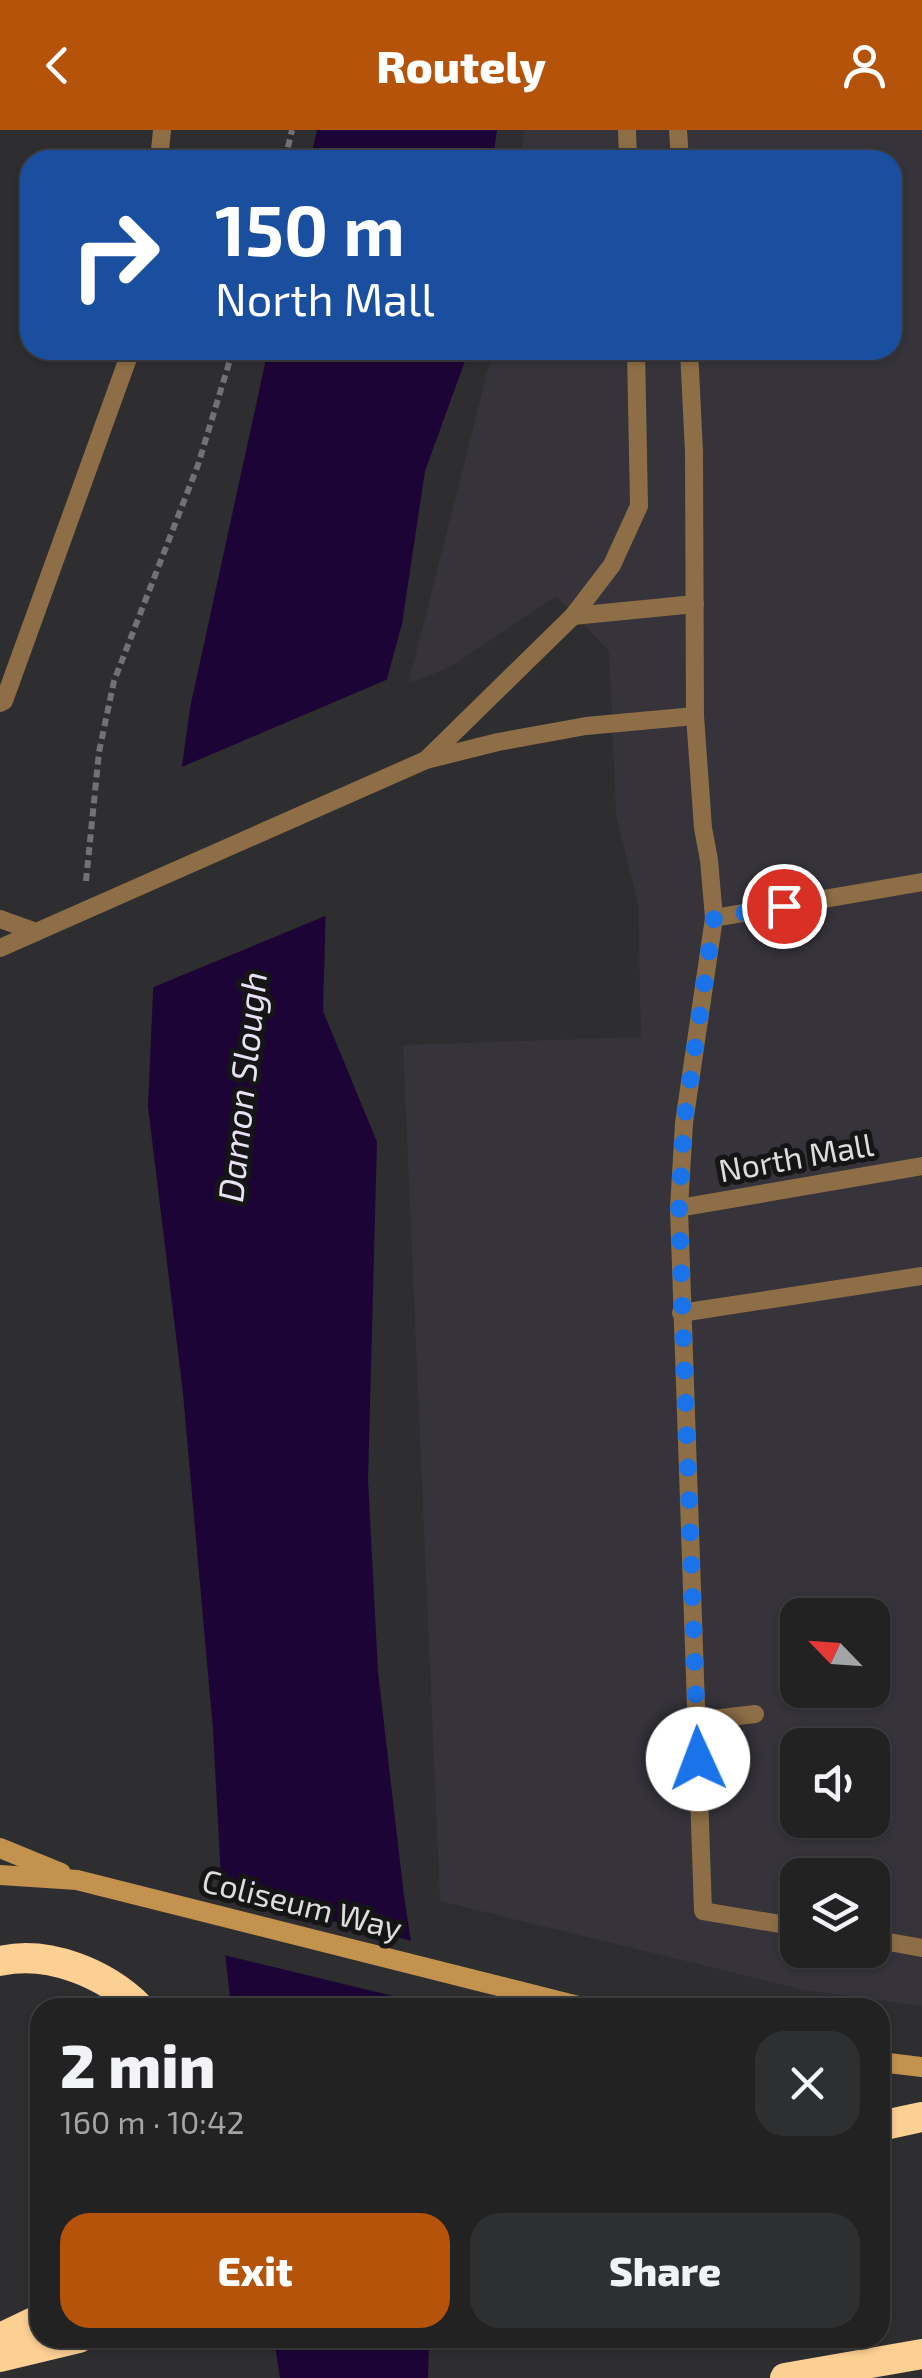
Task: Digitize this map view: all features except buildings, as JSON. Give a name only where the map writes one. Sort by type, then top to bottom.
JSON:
[{"type":"highway","points":[[0,1961],[23,1956],[78,1968],[131,1998]]},
{"type":"highway","points":[[890,2124],[922,2117]]},
{"type":"highway","points":[[0,2338],[30,2324]]},
{"type":"highway","points":[[0,2358],[40,2348]]},
{"type":"highway","points":[[786,2378],[922,2354]]},
{"type":"street","points":[[0,1848],[77,1880]]},
{"type":"street","name":"Coliseum Way","points":[[0,1875],[77,1880],[547,1998]]},
{"type":"street","points":[[890,2063],[922,2066]]},
{"type":"lane","points":[[0,703],[4,701],[127,360]]},
{"type":"lane","points":[[418,764],[572,616],[612,565],[640,506],[636,360]]},
{"type":"lane","points":[[689,360],[694,452],[695,716],[702,828],[710,860],[714,918],[686,1110],[679,1208],[704,1911],[780,1924]]},
{"type":"lane","points":[[572,616],[695,604]]},
{"type":"lane","points":[[0,948],[418,764],[498,742],[586,726],[695,716]]},
{"type":"lane","points":[[714,918],[922,882]]},
{"type":"lane","points":[[0,919],[36,932]]},
{"type":"lane","name":"North Mall","points":[[679,1208],[922,1166]]},
{"type":"lane","points":[[681,1314],[922,1276]]},
{"type":"lane","points":[[696,1721],[755,1714]]},
{"type":"lane","points":[[890,1943],[922,1948]]},
{"type":"path","points":[[91,905],[99,752],[114,681],[198,466],[230,360]]},
{"type":"shaded area","points":[[524,130],[922,130],[922,2006],[890,2002],[890,1998],[804,1990],[440,1901],[403,1045],[641,1037],[638,903],[616,815],[609,651],[556,596],[452,666],[408,684],[490,360],[902,360],[902,150],[521,150]]},
{"type":"water","points":[[317,130],[497,130],[494,150],[312,150]]},
{"type":"water","name":"Damon Slough","points":[[266,360],[465,360],[425,471],[402,624],[326,901],[323,1011],[377,1142],[368,1479],[378,1672],[420,1998],[230,1998],[213,1730],[183,1393],[148,1107],[154,970],[190,708]]},
{"type":"water","points":[[276,2348],[429,2348],[428,2378],[280,2378]]},
{"type":"pier","points":[[393,677],[330,914],[149,989],[177,769]]},
{"type":"pier","points":[[216,1892],[416,1942],[425,1998],[401,1998],[220,1954]]},
{"type":"route","points":[[698,1759],[681,1339],[679,1208],[684,1123],[714,918],[784,906]]}]
